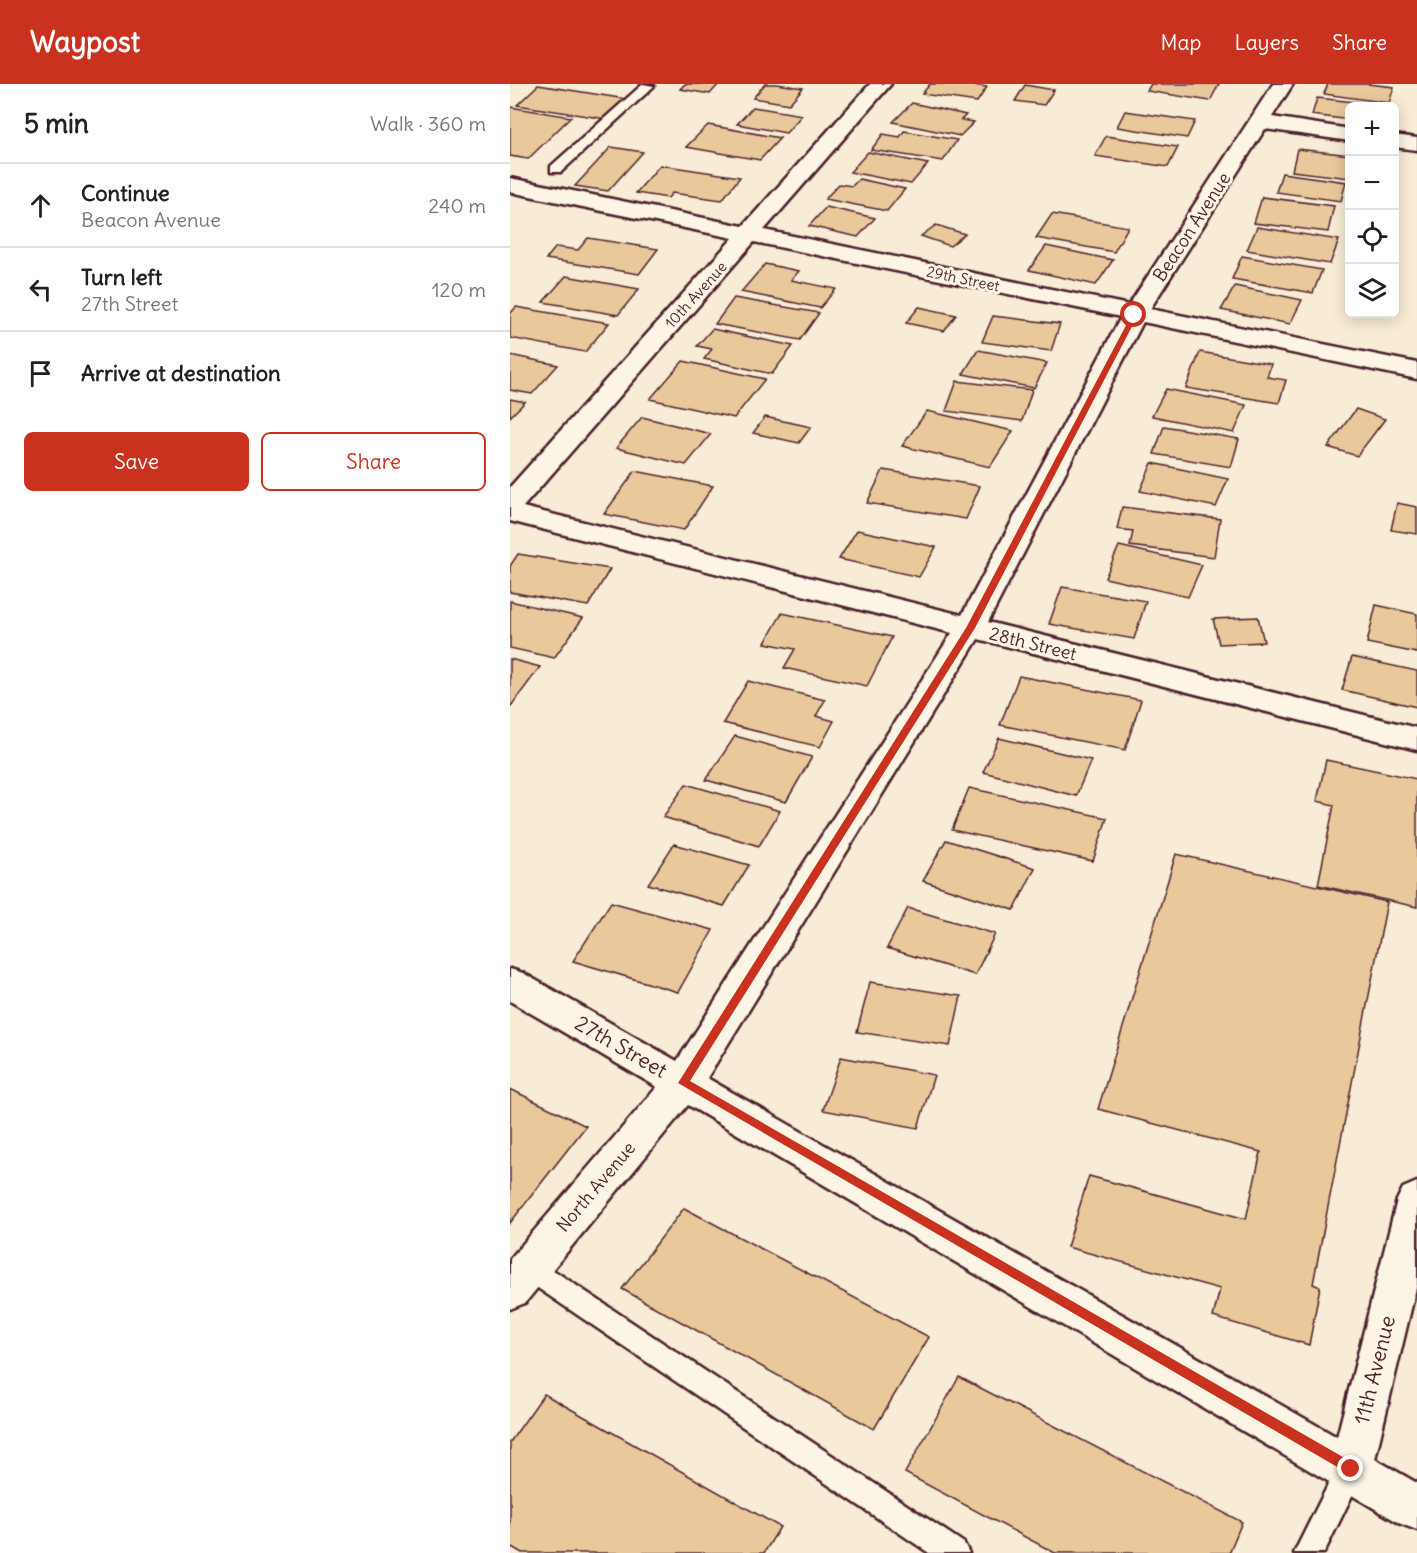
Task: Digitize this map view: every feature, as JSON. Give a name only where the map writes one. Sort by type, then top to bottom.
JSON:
[{"type":"street","name":"10th Avenue","points":[[510,504],[881,84]]},
{"type":"street","name":"Beacon Avenue","points":[[683,1083],[970,628],[1134,315],[1261,122],[1283,84]]},
{"type":"street","points":[[1261,122],[1345,134]]},
{"type":"street","points":[[1399,142],[1417,144]]},
{"type":"street","name":"29th Street","points":[[510,185],[1134,315],[1417,371]]},
{"type":"street","name":"28th Street","points":[[510,512],[1417,739]]},
{"type":"street","name":"27th Street","points":[[510,983],[1417,1508]]},
{"type":"street","name":"North Avenue","points":[[519,1279],[683,1083]]},
{"type":"street","name":"11th Avenue","points":[[1351,1469],[1417,1200]]},
{"type":"lane","points":[[629,84],[649,85]]},
{"type":"lane","points":[[556,169],[649,85]]},
{"type":"lane","points":[[519,1279],[954,1553]]},
{"type":"lane","points":[[1309,1553],[1351,1469]]},
{"type":"building","points":[[685,84],[719,84],[710,94],[680,89]]},
{"type":"building","points":[[765,84],[803,88],[789,104],[753,98]]},
{"type":"building","points":[[930,84],[967,84],[987,87],[977,102],[922,94]]},
{"type":"building","points":[[1151,84],[1219,84],[1210,101],[1147,91]]},
{"type":"building","points":[[1328,84],[1368,84],[1394,87],[1389,102],[1324,94]]},
{"type":"building","points":[[538,85],[626,99],[606,119],[517,105]]},
{"type":"building","points":[[1025,85],[1054,90],[1044,105],[1015,101]]},
{"type":"building","points":[[1317,98],[1355,102],[1345,102],[1345,119],[1312,115]]},
{"type":"building","points":[[912,103],[966,115],[961,120],[974,122],[960,136],[893,122]]},
{"type":"building","points":[[510,107],[571,117],[528,159],[510,156]]},
{"type":"building","points":[[753,107],[802,115],[786,133],[737,124]]},
{"type":"building","points":[[1125,111],[1195,121],[1187,138],[1117,127]]},
{"type":"building","points":[[708,125],[780,138],[760,160],[686,147]]},
{"type":"building","points":[[904,131],[957,140],[943,161],[871,150],[883,134],[900,137]]},
{"type":"building","points":[[1106,136],[1178,147],[1168,167],[1095,156]]},
{"type":"building","points":[[611,147],[643,152],[608,191],[575,186]]},
{"type":"building","points":[[1297,149],[1345,154],[1345,177],[1292,171]]},
{"type":"building","points":[[868,152],[928,164],[911,184],[850,172]]},
{"type":"building","points":[[660,165],[740,177],[722,200],[672,193],[668,198],[636,193]]},
{"type":"building","points":[[1282,173],[1345,182],[1341,201],[1276,192]]},
{"type":"building","points":[[859,179],[905,189],[887,211],[825,199],[839,184],[852,186]]},
{"type":"building","points":[[1262,197],[1334,206],[1328,232],[1254,223]]},
{"type":"building","points":[[826,207],[875,218],[858,237],[809,226]]},
{"type":"building","points":[[1052,214],[1128,227],[1114,252],[1036,238]]},
{"type":"building","points":[[936,225],[965,234],[950,246],[921,236]]},
{"type":"building","points":[[1257,227],[1339,240],[1330,264],[1247,250]]},
{"type":"building","points":[[588,238],[658,249],[639,274],[546,259],[556,247],[578,250]]},
{"type":"building","points":[[1046,246],[1113,260],[1096,285],[1029,270]]},
{"type":"building","points":[[1242,256],[1322,270],[1313,293],[1232,279]]},
{"type":"building","points":[[765,264],[799,271],[791,280],[836,289],[820,308],[741,292]]},
{"type":"building","points":[[566,276],[639,289],[618,315],[543,302]]},
{"type":"building","points":[[1235,286],[1302,300],[1290,324],[1221,310]]},
{"type":"building","points":[[734,298],[819,313],[800,340],[715,324]]},
{"type":"building","points":[[516,307],[609,323],[585,352],[510,338],[510,314]]},
{"type":"building","points":[[919,307],[956,315],[944,331],[906,323]]},
{"type":"building","points":[[993,316],[1060,324],[1051,351],[982,342]]},
{"type":"building","points":[[712,329],[793,346],[772,374],[704,359],[712,349],[697,346]]},
{"type":"building","points":[[978,350],[1047,363],[1034,388],[963,374]]},
{"type":"building","points":[[1200,352],[1271,364],[1267,377],[1286,380],[1279,403],[1186,388]]},
{"type":"building","points":[[510,355],[558,365],[532,394],[510,390]]},
{"type":"building","points":[[683,361],[765,379],[734,418],[650,399]]},
{"type":"building","points":[[957,381],[1032,390],[1022,421],[946,411]]},
{"type":"building","points":[[1166,389],[1246,405],[1234,433],[1152,416]]},
{"type":"building","points":[[510,399],[525,402],[510,417]]},
{"type":"building","points":[[1356,409],[1385,419],[1357,456],[1328,447]]},
{"type":"building","points":[[927,411],[1013,431],[990,467],[902,446]]},
{"type":"building","points":[[642,417],[711,434],[686,465],[616,448]]},
{"type":"building","points":[[765,417],[811,427],[799,443],[753,433]]},
{"type":"building","points":[[1164,426],[1239,439],[1231,467],[1154,454]]},
{"type":"building","points":[[1152,463],[1228,479],[1216,507],[1140,491]]},
{"type":"building","points":[[883,470],[980,486],[966,519],[867,503]]},
{"type":"building","points":[[635,471],[713,486],[684,530],[604,514]]},
{"type":"building","points":[[1397,503],[1417,507],[1417,534],[1391,530]]},
{"type":"building","points":[[1122,507],[1220,519],[1214,557],[1130,546],[1133,531],[1117,529]]},
{"type":"building","points":[[857,530],[936,547],[919,577],[839,559]]},
{"type":"building","points":[[1119,546],[1202,565],[1188,597],[1105,578]]},
{"type":"building","points":[[518,554],[610,569],[588,606],[510,592],[510,566]]},
{"type":"building","points":[[1062,587],[1146,601],[1134,639],[1049,624]]},
{"type":"building","points":[[510,601],[583,618],[554,658],[510,648]]},
{"type":"building","points":[[1376,605],[1417,614],[1417,653],[1367,643]]},
{"type":"building","points":[[782,613],[892,637],[867,686],[784,668],[795,649],[765,643]]},
{"type":"building","points":[[1258,617],[1264,642],[1219,644],[1213,619]]},
{"type":"building","points":[[1352,657],[1417,671],[1417,707],[1342,690]]},
{"type":"building","points":[[510,659],[540,667],[511,706],[510,706]]},
{"type":"building","points":[[1019,676],[1141,700],[1125,750],[1000,725]]},
{"type":"building","points":[[748,681],[825,700],[816,716],[834,721],[820,747],[723,723]]},
{"type":"building","points":[[735,736],[812,757],[786,802],[706,780]]},
{"type":"building","points":[[999,738],[1091,760],[1076,796],[983,772]]},
{"type":"building","points":[[1326,760],[1417,779],[1417,907],[1318,885],[1334,805],[1317,801]]},
{"type":"building","points":[[686,784],[780,811],[759,846],[663,817]]},
{"type":"building","points":[[969,788],[1107,818],[1093,861],[952,830]]},
{"type":"building","points":[[946,840],[1035,868],[1014,910],[923,881]]},
{"type":"building","points":[[674,844],[749,865],[724,906],[648,884]]},
{"type":"building","points":[[1176,854],[1387,902],[1313,1284],[1320,1287],[1309,1345],[1213,1317],[1220,1289],[1067,1247],[1089,1176],[1246,1219],[1261,1152],[1098,1109]]},
{"type":"building","points":[[611,902],[713,930],[678,992],[573,961]]},
{"type":"building","points":[[908,908],[995,934],[975,975],[887,948]]},
{"type":"building","points":[[870,982],[961,996],[950,1046],[857,1032]]},
{"type":"building","points":[[841,1057],[934,1075],[918,1128],[823,1110]]},
{"type":"building","points":[[510,1089],[586,1126],[510,1223]]},
{"type":"building","points":[[684,1208],[929,1337],[874,1429],[622,1289]]},
{"type":"building","points":[[959,1377],[1242,1522],[1229,1553],[1055,1553],[905,1473]]},
{"type":"building","points":[[544,1394],[780,1527],[764,1553],[522,1553],[510,1546],[510,1442]]},
{"type":"route","points":[[1134,315],[970,628],[683,1083],[1351,1469]]}]
